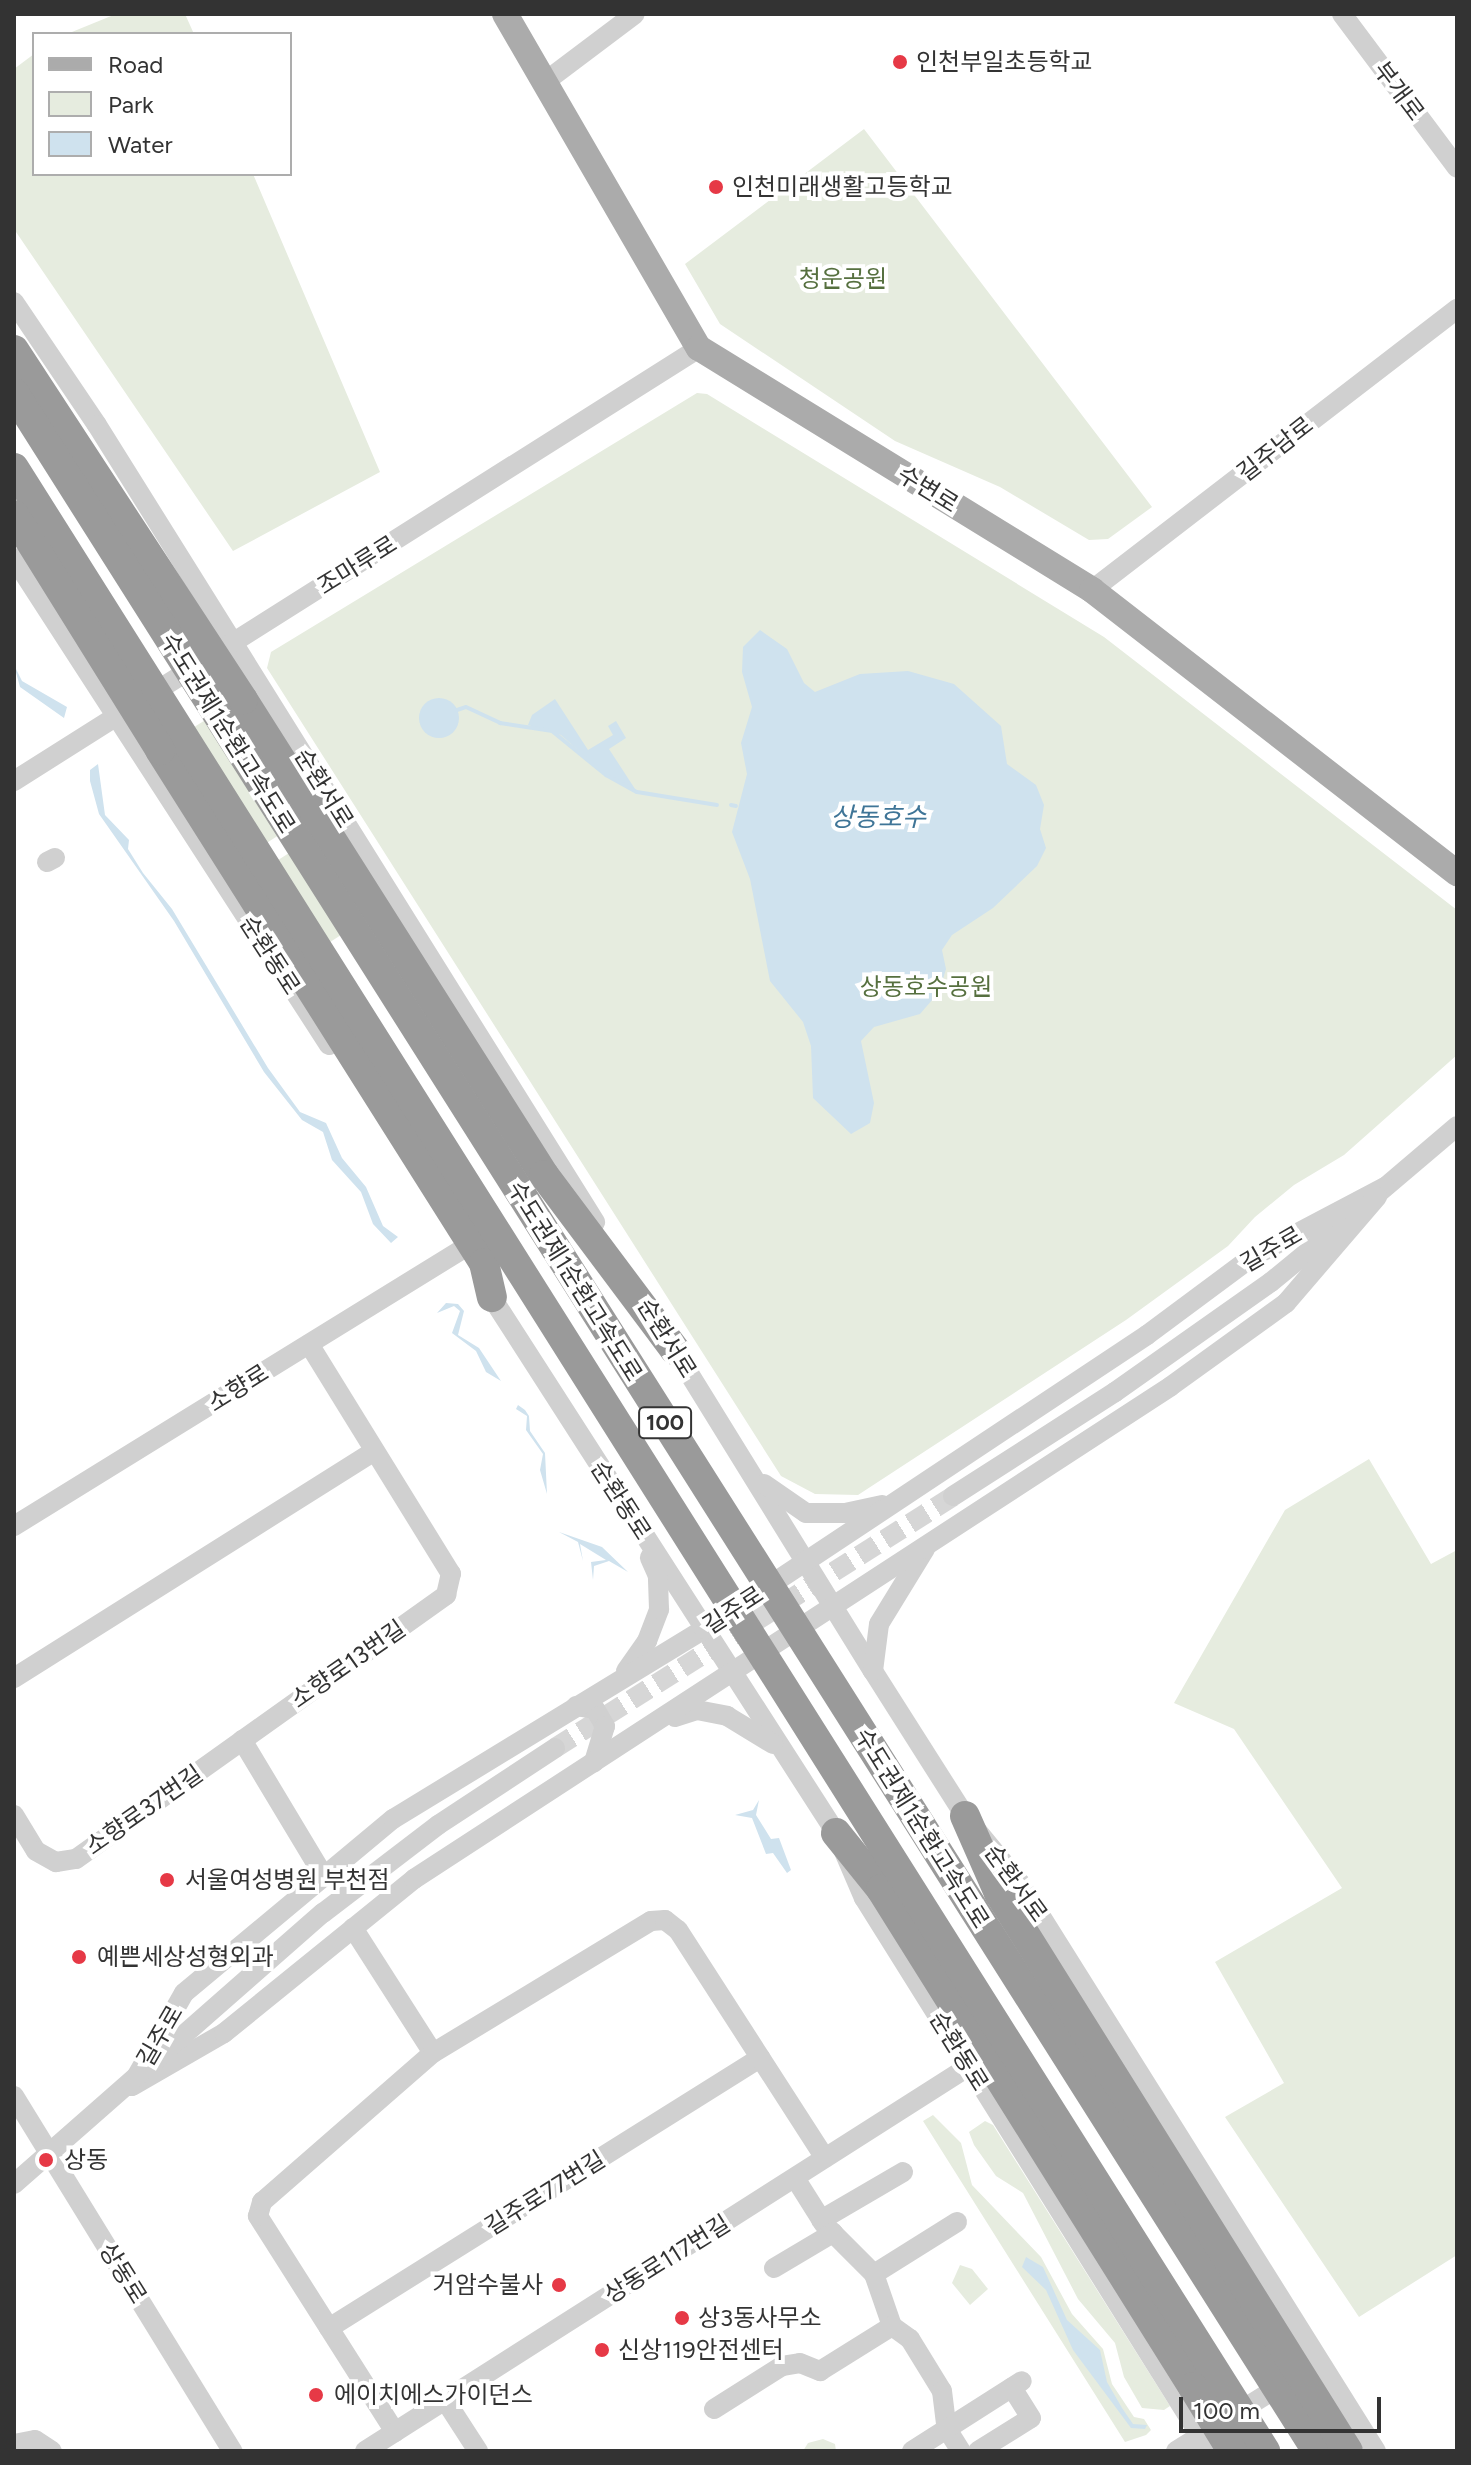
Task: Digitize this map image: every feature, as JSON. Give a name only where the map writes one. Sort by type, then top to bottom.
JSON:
[{"type":"highway","points":[[14,350],[176,595],[503,1111],[675,1350]]},
{"type":"highway","name":"수도권제1순환고속도로","points":[[14,393],[1317,2451]]},
{"type":"highway","name":"수도권제1순환고속도로","points":[[14,468],[1265,2451]]},
{"type":"highway","points":[[14,515],[484,1263],[492,1297]]},
{"type":"highway","points":[[965,1816],[999,1893],[1348,2451]]},
{"type":"highway","points":[[836,1833],[881,1889],[1232,2451]]},
{"type":"main road","name":"수변로","points":[[505,14],[699,348],[1092,590],[1457,873]]},
{"type":"street","points":[[546,81],[635,14]]},
{"type":"street","name":"부개로","points":[[1342,14],[1457,168]]},
{"type":"street","name":"순환서로","points":[[14,302],[755,1477],[832,1607],[965,1816],[1020,1883],[1322,2360],[1376,2451]]},
{"type":"street","name":"길주남로","points":[[1092,590],[1457,309]]},
{"type":"street","name":"조마루로","points":[[14,781],[699,348]]},
{"type":"street","name":"순환동로","points":[[14,558],[836,1833],[864,1898],[1205,2443]]},
{"type":"street","name":"길주로","points":[[953,1496],[1115,1392],[1271,1282],[1457,1126]]},
{"type":"street","name":"길주로","points":[[131,2086],[184,1993],[322,1873],[393,1819],[704,1629],[805,1563],[1147,1335],[1252,1257],[1385,1187]]},
{"type":"street","name":"길주로","points":[[131,2086],[224,2033],[414,1879],[1171,1386],[1286,1303],[1385,1187]]},
{"type":"street","name":"소향로","points":[[14,1526],[461,1250]]},
{"type":"street","name":"소향로13번길","points":[[242,1740],[446,1595],[451,1574],[309,1344]]},
{"type":"street","points":[[14,1678],[375,1451]]},
{"type":"street","points":[[755,1477],[806,1513],[845,1513],[901,1499]]},
{"type":"street","points":[[621,1677],[647,1641],[659,1609],[658,1576],[630,1514]]},
{"type":"street","points":[[873,1671],[879,1624],[928,1545]]},
{"type":"street","points":[[576,1706],[595,1709],[605,1726],[594,1762]]},
{"type":"street","points":[[653,1724],[697,1710],[727,1716],[783,1751]]},
{"type":"street","points":[[242,1740],[322,1873]]},
{"type":"street","name":"소향로37번길","points":[[14,1815],[36,1851],[56,1862],[76,1859],[242,1740]]},
{"type":"street","name":"길주로","points":[[14,2184],[131,2086],[323,1913],[438,1825],[555,1748]]},
{"type":"street","points":[[395,2432],[258,2216],[262,2202],[433,2053],[651,1921],[665,1920],[678,1930],[825,2158]]},
{"type":"street","points":[[353,1928],[433,2053]]},
{"type":"street","name":"길주로77번길","points":[[329,2328],[760,2058]]},
{"type":"street","name":"상동로117번길","points":[[365,2451],[968,2067]]},
{"type":"street","name":"상동로","points":[[14,2096],[232,2451]]},
{"type":"street","points":[[774,2268],[903,2172]]},
{"type":"street","points":[[795,2178],[827,2226],[874,2274],[892,2326],[910,2339],[942,2391],[947,2429],[961,2451]]},
{"type":"street","points":[[874,2274],[957,2222]]},
{"type":"street","points":[[714,2409],[782,2366],[800,2363],[820,2371],[892,2326]]},
{"type":"street","points":[[1176,2451],[1205,2443],[1322,2360]]},
{"type":"street","points":[[912,2451],[1017,2384],[1031,2418],[978,2451]]},
{"type":"street","points":[[445,2400],[478,2451]]},
{"type":"street","points":[[14,2444],[35,2440],[52,2451]]},
{"type":"green space","points":[[116,14],[185,14],[193,32],[72,32]]},
{"type":"green space","points":[[32,56],[32,176],[254,176],[380,472],[233,551],[14,229],[14,69]]},
{"type":"green space","name":"청운공원","points":[[864,129],[1152,507],[1108,539],[1089,540],[1000,487],[895,441],[720,324],[685,264]]},
{"type":"green space","name":"상동호수공원","points":[[697,393],[707,394],[1104,637],[1457,910],[1457,1055],[1344,1155],[1294,1185],[1255,1217],[1228,1246],[1126,1320],[858,1495],[815,1494],[781,1476],[267,668],[271,652]]},
{"type":"green space","points":[[231,704],[304,819],[265,844],[191,729]]},
{"type":"green space","points":[[314,837],[366,919],[327,944],[275,862]]},
{"type":"green space","points":[[1369,1459],[1431,1564],[1457,1550],[1457,2255],[1359,2317],[1225,2117],[1284,2083],[1215,1962],[1342,1888],[1234,1729],[1174,1703],[1285,1510]]},
{"type":"green space","points":[[933,2115],[961,2143],[972,2185],[1041,2257],[1072,2314],[1103,2349],[1112,2384],[1134,2417],[1144,2419],[1151,2430],[1146,2435],[1125,2442],[923,2121]]},
{"type":"green space","points":[[985,2121],[993,2125],[1170,2406],[1164,2410],[1142,2408],[1124,2377],[1115,2343],[1078,2299],[1023,2193],[996,2176],[974,2145],[969,2132]]},
{"type":"green space","points":[[960,2265],[972,2269],[988,2289],[970,2305],[952,2283]]},
{"type":"green space","points":[[823,2439],[835,2444],[836,2451],[803,2451],[808,2443]]},
{"type":"water","name":"상동호수","points":[[760,630],[787,649],[804,683],[815,692],[860,674],[908,671],[954,684],[1001,726],[1007,764],[1036,785],[1044,805],[1040,829],[1046,848],[1037,866],[993,908],[952,935],[942,950],[946,969],[939,992],[920,1014],[874,1027],[861,1041],[874,1103],[870,1123],[851,1134],[813,1098],[811,1046],[803,1022],[770,981],[750,879],[732,832],[747,774],[741,743],[752,707],[742,672],[743,647]]},
{"type":"water","points":[[14,665],[22,681],[67,707],[64,718],[20,687]]},
{"type":"water","points":[[439,698],[453,704],[459,718],[453,732],[439,738],[425,732],[419,718],[425,704]]},
{"type":"water","points":[[555,699],[588,750],[613,735],[608,726],[616,721],[626,738],[609,749],[637,792],[606,775],[561,735],[528,725],[532,715]]},
{"type":"water","points":[[98,764],[105,815],[129,840],[128,849],[172,909],[268,1068],[300,1112],[326,1123],[342,1158],[366,1187],[383,1226],[398,1237],[391,1243],[373,1224],[361,1192],[332,1160],[323,1132],[302,1120],[264,1072],[174,921],[99,814],[90,781],[90,770]]},
{"type":"water","points":[[446,1303],[458,1304],[464,1311],[458,1335],[479,1348],[501,1381],[486,1372],[476,1351],[452,1333],[460,1311],[454,1306],[437,1313]]},
{"type":"water","points":[[518,1405],[529,1416],[530,1431],[545,1453],[547,1494],[540,1470],[543,1454],[526,1430],[527,1416],[516,1409]]},
{"type":"water","points":[[559,1532],[602,1547],[628,1572],[609,1561],[594,1566],[593,1580],[591,1562],[606,1560],[580,1544],[583,1561],[578,1542]]},
{"type":"water","points":[[759,1800],[756,1815],[771,1839],[779,1838],[791,1870],[787,1873],[773,1853],[766,1854],[752,1818],[735,1815],[753,1810]]},
{"type":"water","points":[[1026,2257],[1043,2267],[1067,2320],[1100,2350],[1107,2382],[1122,2408],[1133,2424],[1147,2425],[1145,2429],[1131,2428],[1073,2350],[1046,2290],[1022,2267]]},
{"type":"waterway","points":[[457,710],[466,707],[500,723],[552,731],[606,775],[637,792],[717,805]]},
{"type":"waterway","points":[[731,805],[736,806]]},
{"type":"tunnel","points":[[555,1748],[953,1496]]},
{"type":"place","name":"인천부일초등학교","points":[[900,62]]},
{"type":"place","name":"인천미래생활고등학교","points":[[716,187]]},
{"type":"place","name":"서울여성병원 부천점","points":[[167,1880]]},
{"type":"place","name":"예쁜세상성형외과","points":[[79,1957]]},
{"type":"place","name":"상동","points":[[46,2160]]},
{"type":"place","name":"거암수불사","points":[[559,2285]]},
{"type":"place","name":"상3동사무소","points":[[682,2318]]},
{"type":"place","name":"신상119안전센터","points":[[602,2350]]},
{"type":"place","name":"에이치에스가이던스","points":[[316,2395]]}]
